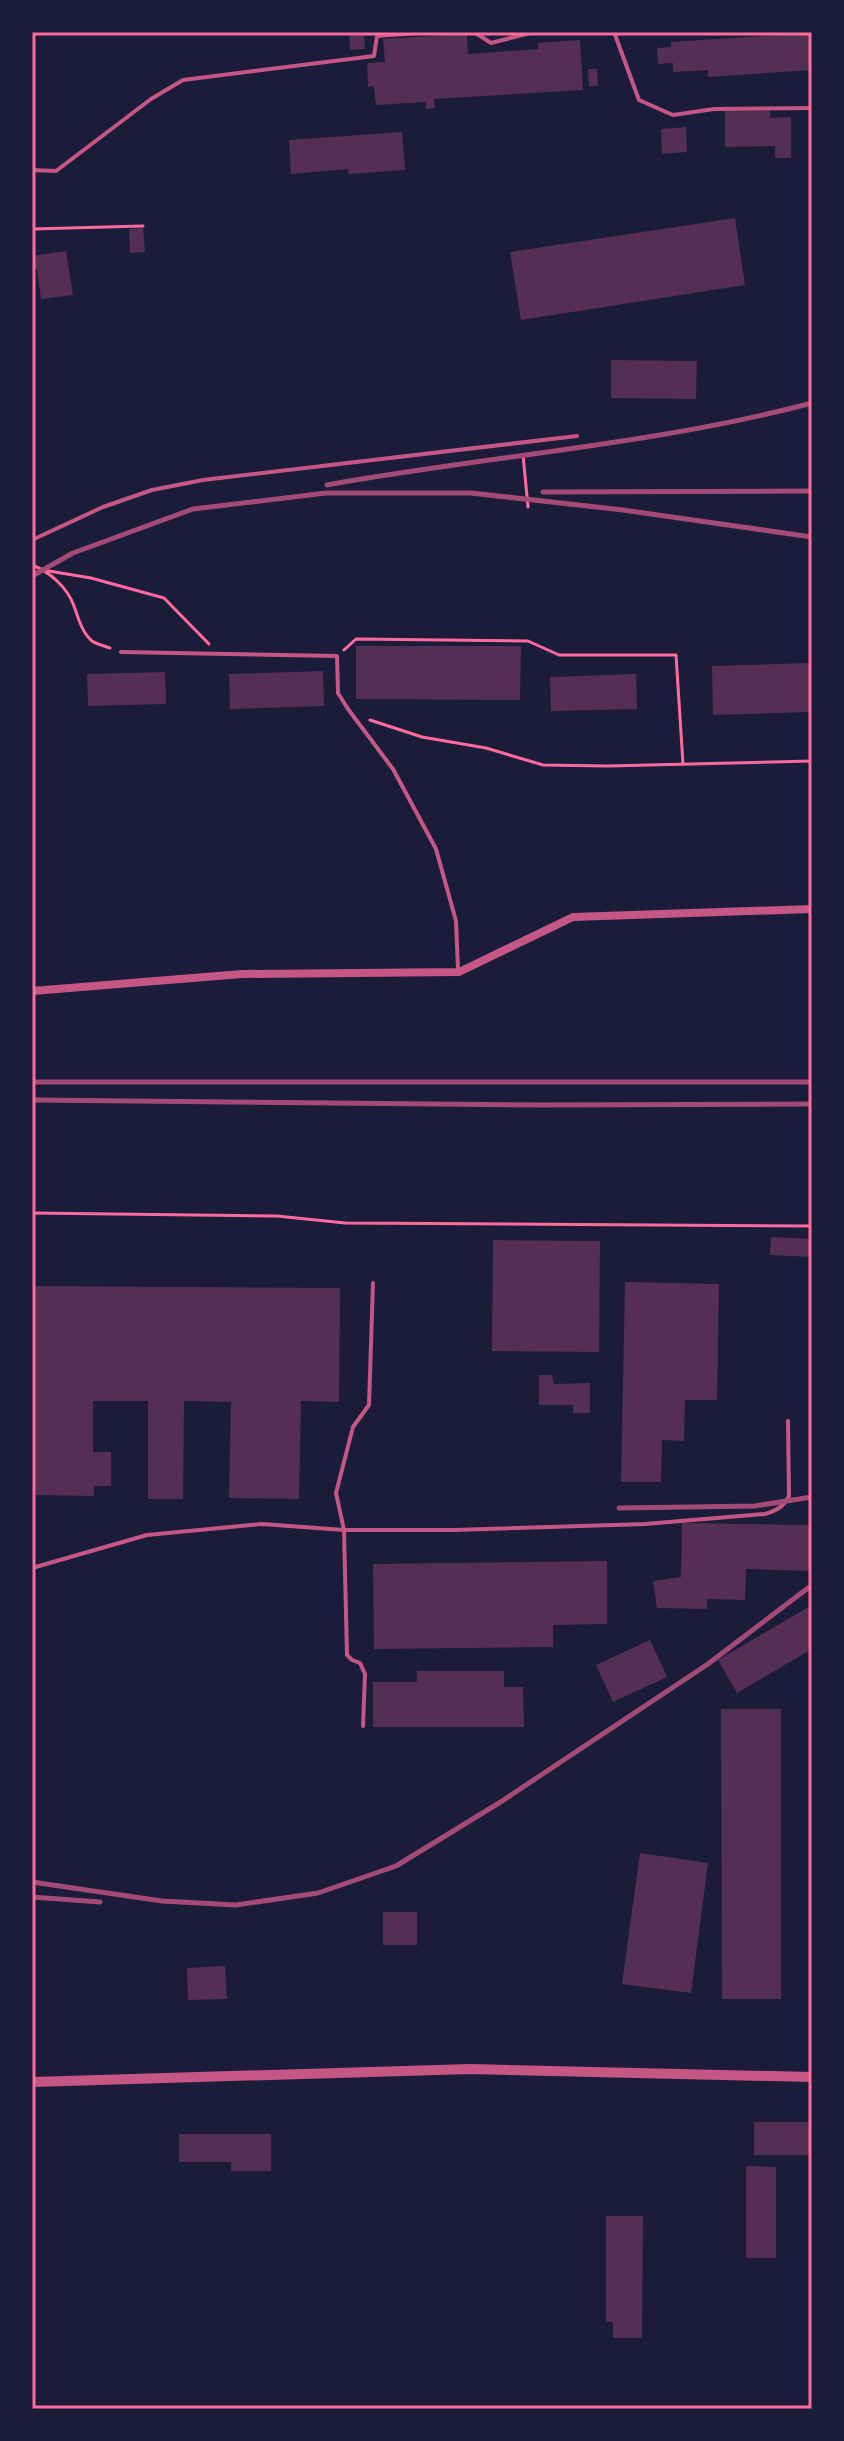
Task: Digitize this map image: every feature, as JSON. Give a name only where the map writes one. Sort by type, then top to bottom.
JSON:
[{"type":"street","points":[[32,991],[242,974],[459,972],[573,917],[812,909]]},
{"type":"street","points":[[32,2082],[470,2069],[812,2077]]},
{"type":"lane","points":[[32,170],[56,171],[151,99],[183,80],[374,56],[377,36],[432,32]]},
{"type":"lane","points":[[474,32],[491,43],[534,32]]},
{"type":"lane","points":[[614,32],[639,100],[673,115],[714,109],[812,108]]},
{"type":"lane","points":[[32,540],[103,507],[152,490],[203,480],[577,436]]},
{"type":"lane","points":[[121,652],[337,656],[338,693],[393,769],[436,849],[456,921],[459,972]]},
{"type":"lane","points":[[363,1726],[365,1674],[360,1663],[347,1655],[344,1530],[336,1493],[353,1427],[369,1405],[373,1283]]},
{"type":"lane","points":[[32,1568],[147,1535],[262,1524],[344,1530],[455,1530],[630,1525],[765,1514],[777,1510],[789,1496],[788,1421]]},
{"type":"path","points":[[32,229],[143,226]]},
{"type":"path","points":[[522,442],[528,507]]},
{"type":"path","points":[[32,565],[164,598],[219,654]]},
{"type":"path","points":[[43,570],[64,589],[79,622],[92,641],[121,652]]},
{"type":"path","points":[[337,656],[356,639],[528,641],[559,655],[676,655],[683,764]]},
{"type":"path","points":[[348,709],[367,719],[422,737],[486,748],[543,765],[812,761]]},
{"type":"path","points":[[32,1213],[277,1216],[345,1223],[812,1226]]},
{"type":"building","points":[[812,33],[812,70],[708,77],[708,70],[673,72],[673,63],[658,64],[657,48],[671,47],[671,42]]},
{"type":"building","points":[[467,34],[468,54],[538,49],[538,43],[580,40],[583,90],[434,99],[435,108],[426,109],[426,102],[376,105],[374,86],[368,87],[367,63],[385,62],[383,39]]},
{"type":"building","points":[[364,35],[365,49],[350,50],[349,36]]},
{"type":"building","points":[[588,69],[597,69],[598,86],[589,86]]},
{"type":"building","points":[[725,111],[770,111],[770,118],[791,117],[791,158],[775,158],[775,146],[725,147]]},
{"type":"building","points":[[686,127],[687,152],[662,154],[661,129]]},
{"type":"building","points":[[402,132],[405,170],[349,174],[348,169],[291,174],[289,140]]},
{"type":"building","points":[[735,218],[745,285],[521,320],[510,252]]},
{"type":"building","points":[[143,228],[145,252],[130,253],[129,229]]},
{"type":"building","points":[[66,251],[73,295],[41,299],[37,269],[32,269],[32,256]]},
{"type":"building","points":[[611,360],[697,361],[696,399],[611,398]]},
{"type":"building","points":[[356,646],[521,646],[520,700],[356,699]]},
{"type":"building","points":[[809,663],[810,712],[713,715],[712,666]]},
{"type":"building","points":[[323,671],[324,706],[230,709],[229,674]]},
{"type":"building","points":[[165,672],[166,704],[88,706],[87,674]]},
{"type":"building","points":[[636,674],[637,709],[551,711],[550,677]]},
{"type":"building","points":[[771,1237],[812,1239],[812,1257],[770,1255]]},
{"type":"building","points":[[493,1240],[600,1241],[599,1352],[492,1351]]},
{"type":"building","points":[[625,1282],[719,1284],[717,1400],[685,1400],[684,1441],[662,1440],[661,1482],[621,1482]]},
{"type":"building","points":[[32,1286],[340,1288],[339,1402],[301,1401],[299,1499],[229,1498],[231,1402],[184,1401],[183,1499],[148,1499],[148,1401],[93,1401],[93,1452],[111,1452],[111,1486],[94,1486],[94,1496],[32,1495]]},
{"type":"building","points":[[539,1375],[552,1375],[554,1384],[590,1383],[590,1413],[573,1413],[573,1405],[539,1405]]},
{"type":"building","points":[[682,1523],[812,1525],[811,1571],[746,1569],[745,1600],[707,1599],[707,1609],[657,1608],[653,1581],[681,1577]]},
{"type":"building","points":[[607,1561],[607,1624],[553,1625],[553,1647],[374,1649],[373,1564]]},
{"type":"building","points":[[812,1605],[812,1649],[737,1693],[718,1660]]},
{"type":"building","points":[[650,1640],[667,1677],[613,1702],[596,1665]]},
{"type":"building","points":[[417,1671],[504,1671],[504,1687],[523,1687],[524,1727],[373,1727],[373,1682],[417,1682]]},
{"type":"building","points":[[812,1699],[812,1721],[809,1721],[809,1700]]},
{"type":"building","points":[[721,1709],[781,1709],[781,1999],[722,1999]]},
{"type":"building","points":[[640,1853],[708,1863],[691,1993],[622,1984]]},
{"type":"building","points":[[383,1912],[417,1912],[417,1945],[383,1945]]},
{"type":"building","points":[[225,1966],[227,1999],[188,2000],[187,1968]]},
{"type":"building","points":[[754,2122],[812,2122],[812,2155],[754,2155]]},
{"type":"building","points":[[179,2134],[271,2134],[271,2171],[231,2171],[231,2162],[179,2162]]},
{"type":"building","points":[[746,2166],[776,2167],[776,2258],[746,2258]]},
{"type":"building","points":[[606,2216],[643,2216],[642,2338],[613,2338],[613,2322],[606,2322]]},
{"type":"railway","points":[[327,485],[631,440],[812,403]]},
{"type":"railway","points":[[543,492],[812,491]]},
{"type":"railway","points":[[32,576],[73,553],[193,509],[326,493],[471,493],[623,510],[812,537]]},
{"type":"railway","points":[[32,1082],[812,1082]]},
{"type":"railway","points":[[32,1100],[812,1104]]},
{"type":"railway","points":[[619,1508],[755,1506],[812,1497]]},
{"type":"railway","points":[[32,1882],[162,1901],[236,1905],[318,1893],[396,1866],[499,1803],[708,1664],[812,1585]]},
{"type":"railway","points":[[32,1897],[100,1902]]}]
